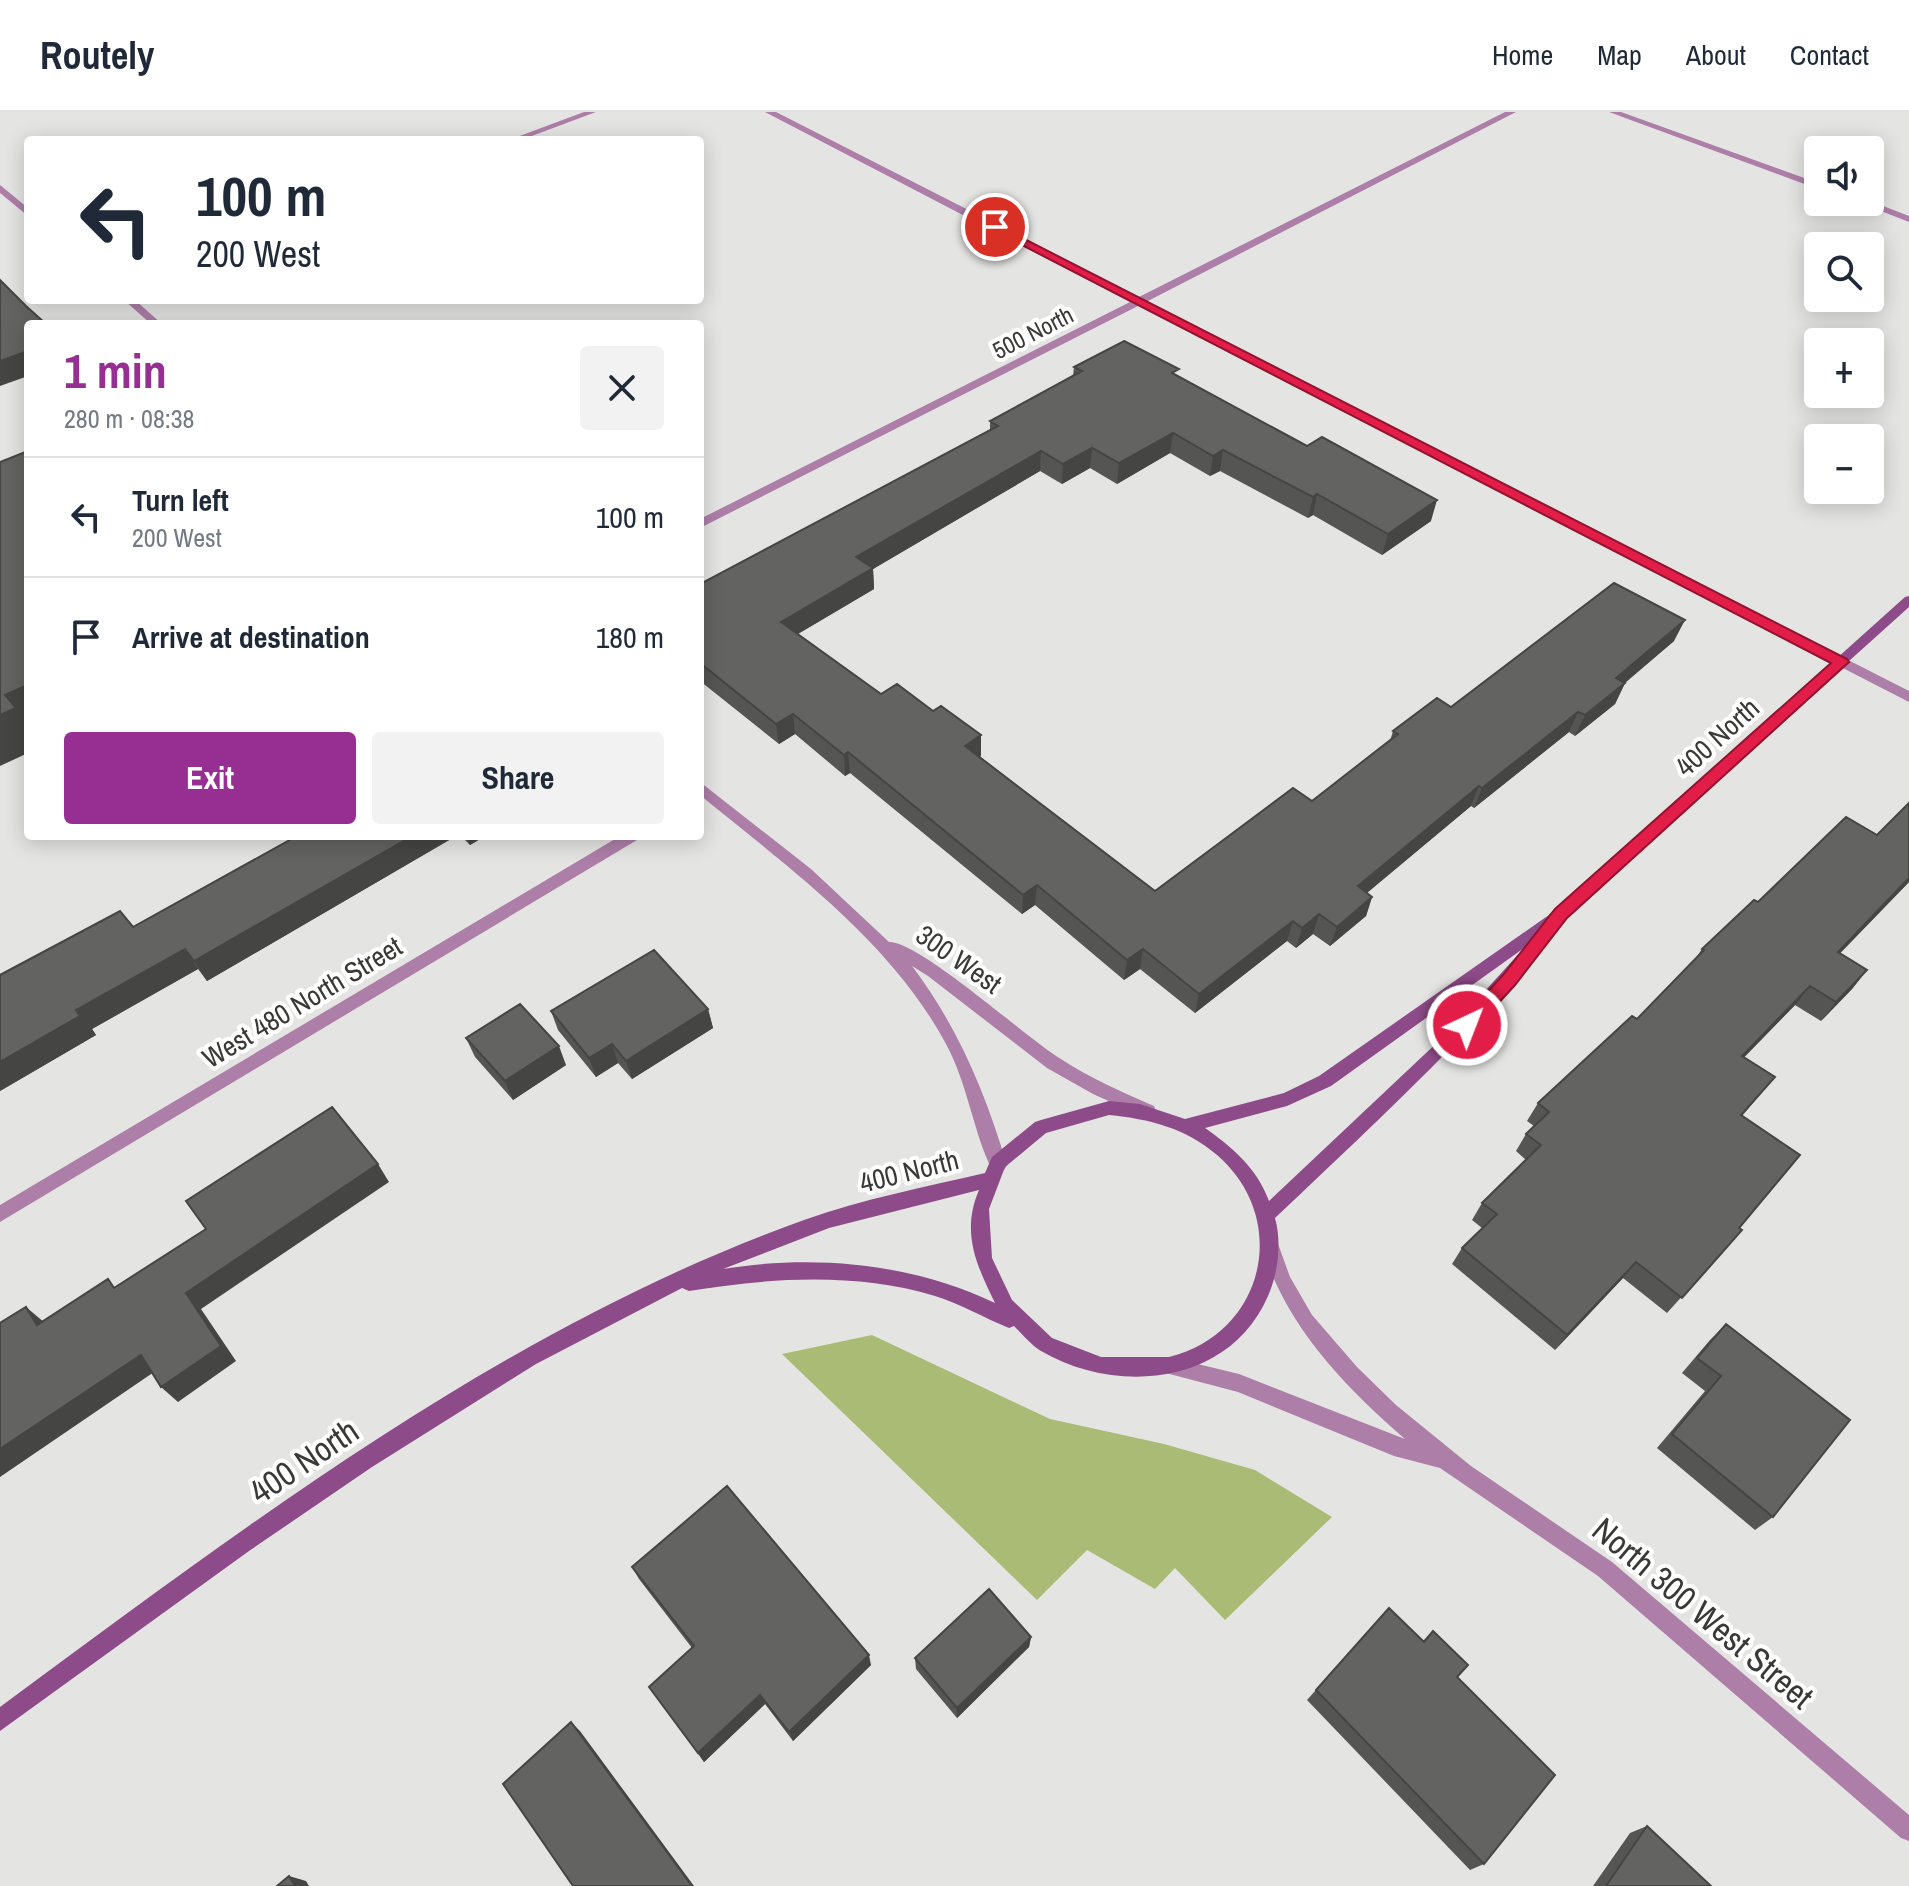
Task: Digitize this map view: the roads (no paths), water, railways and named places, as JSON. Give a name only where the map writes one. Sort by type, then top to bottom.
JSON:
[{"type":"main road","name":"400 North","points":[[1188,1125],[1287,1099],[1325,1081],[1561,914],[1909,600]]},
{"type":"main road","name":"400 North","points":[[1266,1215],[1446,1048],[1509,980],[1561,914]]},
{"type":"main road","points":[[1109,1108],[1149,1111],[1188,1125],[1228,1153],[1257,1193],[1266,1215],[1270,1243],[1268,1270],[1259,1296],[1245,1320],[1224,1340],[1199,1356],[1169,1366],[1117,1369],[1066,1355],[1023,1328],[1003,1306],[989,1281],[980,1255],[977,1229],[980,1204],[993,1173],[1027,1135],[1065,1115],[1109,1108]]},
{"type":"main road","name":"400 North","points":[[0,1720],[339,1474],[562,1339],[737,1254],[808,1227],[993,1173]]},
{"type":"main road","name":"400 North","points":[[664,1288],[770,1271],[868,1275],[958,1295],[1023,1328]]},
{"type":"street","points":[[524,136],[592,112]]},
{"type":"street","points":[[769,112],[1909,697]]},
{"type":"street","name":"500 North","points":[[704,522],[1512,112]]},
{"type":"street","points":[[1613,112],[1804,181]]},
{"type":"street","points":[[0,188],[24,209]]},
{"type":"street","points":[[1884,210],[1909,219]]},
{"type":"street","points":[[134,304],[152,320]]},
{"type":"street","points":[[704,794],[877,937]]},
{"type":"street","name":"West 480 North Street","points":[[0,1214],[625,840]]},
{"type":"street","name":"300 West","points":[[877,937],[934,972],[1053,1063],[1099,1089],[1149,1111]]},
{"type":"street","name":"300 West","points":[[877,937],[931,1005],[954,1043],[979,1101],[993,1173]]},
{"type":"street","points":[[1270,1243],[1279,1276],[1309,1328],[1355,1379],[1446,1460]]},
{"type":"street","points":[[1169,1366],[1239,1383],[1394,1446],[1446,1460]]},
{"type":"street","name":"North 300 West Street","points":[[1446,1460],[1524,1510],[1602,1567],[1909,1830]]}]
